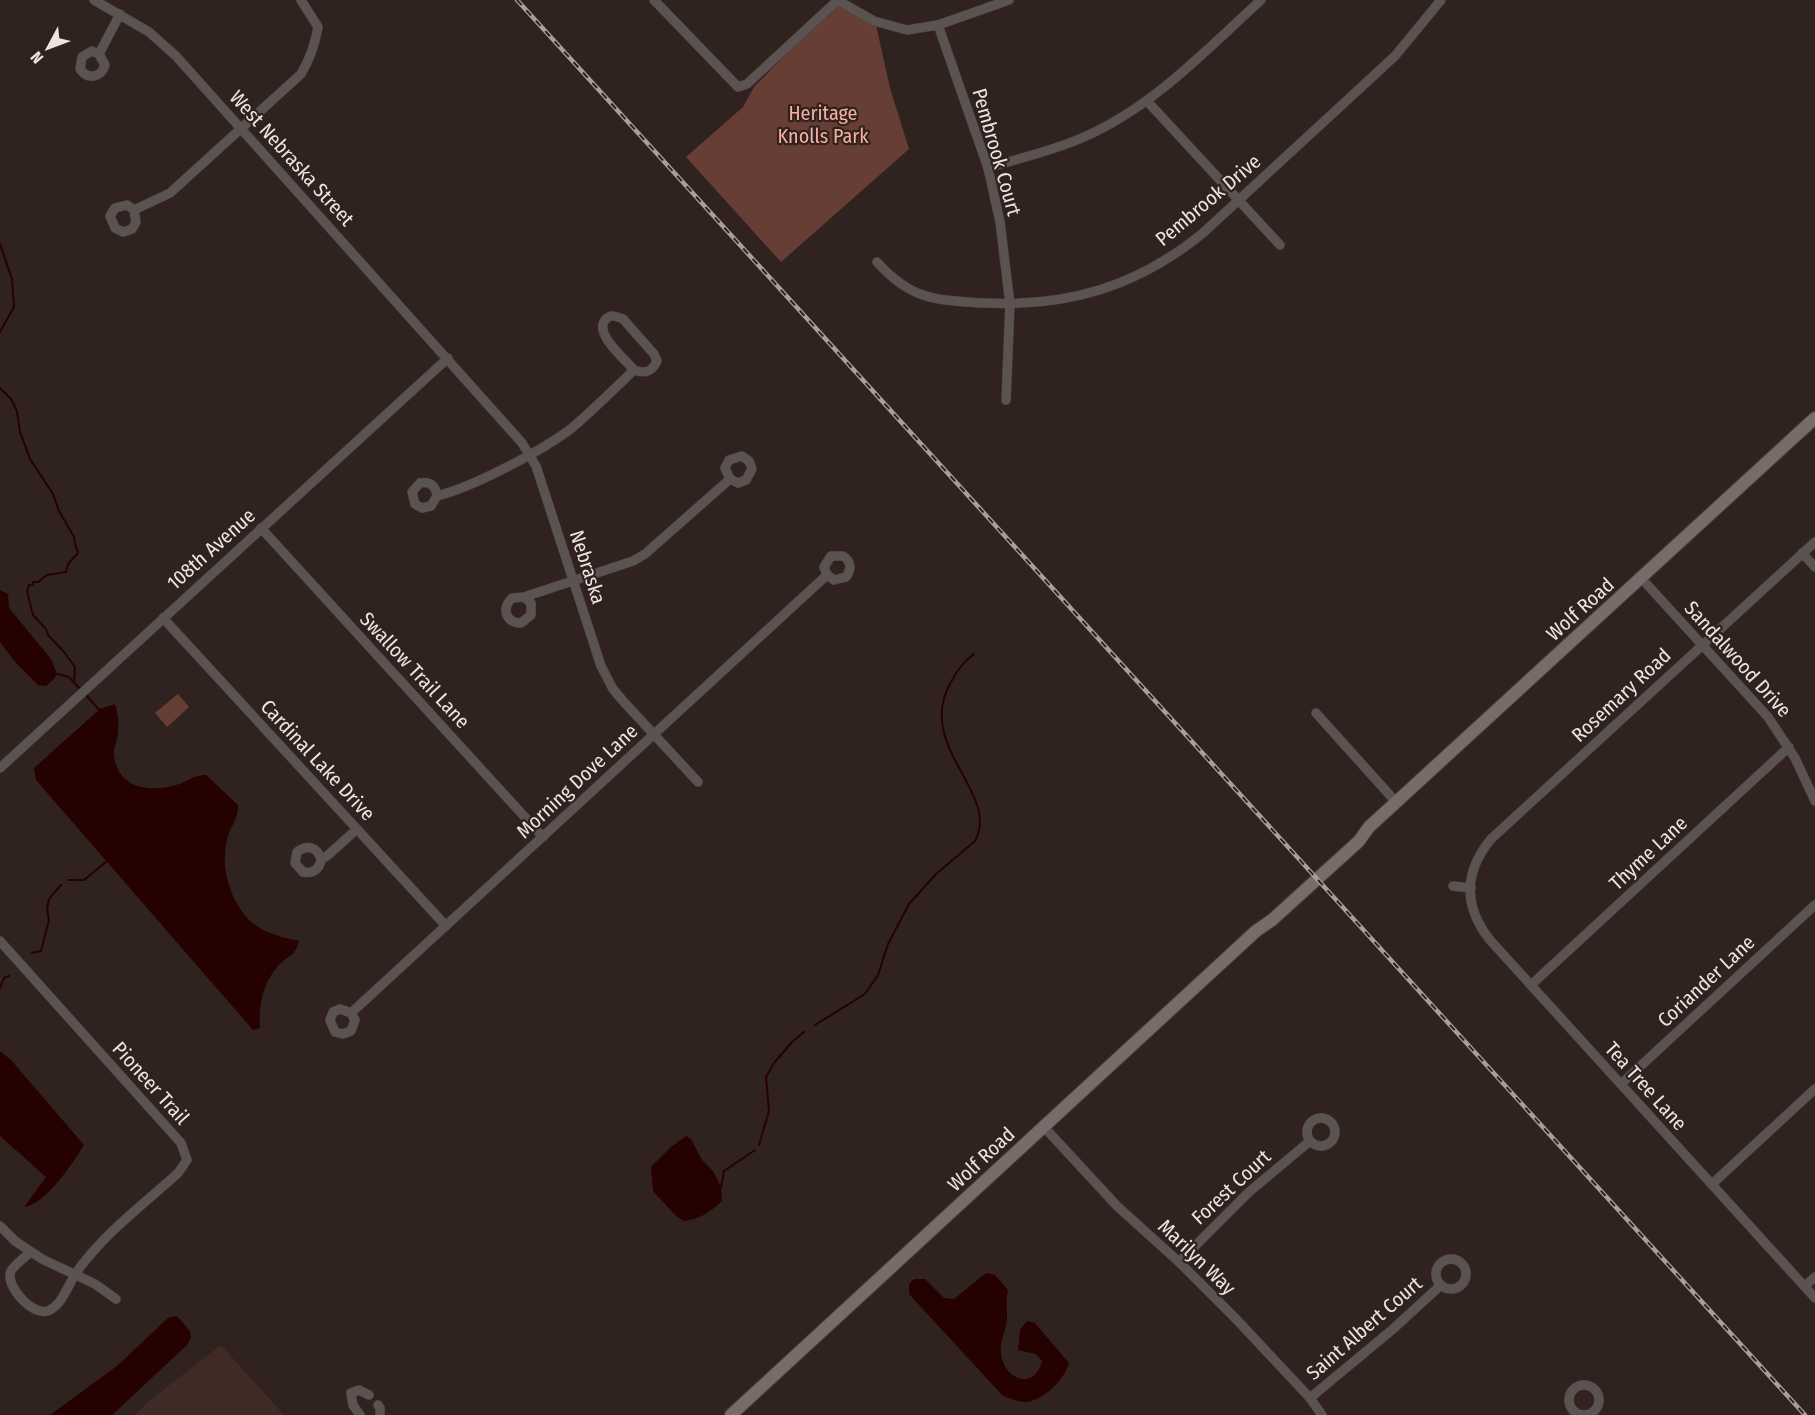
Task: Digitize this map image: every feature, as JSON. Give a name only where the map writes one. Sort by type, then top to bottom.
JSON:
[{"type":"main road","name":"Wolf Road","points":[[731,1415],[1256,931],[1267,915],[1354,835],[1369,827],[1815,418]]},
{"type":"street","name":"West Nebraska Street","points":[[93,0],[149,32],[176,56],[448,358]]},
{"type":"street","points":[[134,210],[170,193],[301,74],[315,44],[318,27],[301,0]]},
{"type":"street","points":[[654,0],[738,87],[747,84],[839,0],[874,21],[907,30],[938,25],[1009,0]]},
{"type":"street","points":[[987,168],[1083,138],[1147,102],[1261,0]]},
{"type":"street","name":"Pembrook Drive","points":[[877,262],[890,278],[911,291],[938,300],[1010,304],[1073,298],[1112,287],[1140,275],[1191,243],[1395,56],[1441,0]]},
{"type":"street","points":[[99,54],[120,14]]},
{"type":"street","name":"Pembrook Court","points":[[938,25],[987,168],[1000,222],[1010,304],[1006,400]]},
{"type":"street","points":[[1147,102],[1280,245]]},
{"type":"street","points":[[616,316],[623,319],[654,354],[657,361],[654,367],[641,373],[634,370],[604,337],[603,322],[609,317],[616,316]]},
{"type":"street","name":"Nebraska","points":[[448,358],[522,442],[536,466],[601,666],[613,689],[698,782]]},
{"type":"street","name":"108th Avenue","points":[[0,768],[448,358]]},
{"type":"street","points":[[437,496],[452,492],[530,454],[563,435],[634,370]]},
{"type":"street","points":[[524,597],[621,566],[645,554],[730,479]]},
{"type":"street","name":"Swallow Trail Lane","points":[[261,528],[543,837]]},
{"type":"street","name":"Rosemary Road","points":[[1471,888],[1473,869],[1491,838],[1815,542]]},
{"type":"street","points":[[1802,554],[1815,567]]},
{"type":"street","name":"Morning Dove Lane","points":[[351,1013],[827,575]]},
{"type":"street","name":"Sandalwood Drive","points":[[1641,579],[1768,717],[1789,747],[1815,801]]},
{"type":"street","name":"Cardinal Lake Drive","points":[[163,618],[446,926]]},
{"type":"street","points":[[1316,713],[1396,802]]},
{"type":"street","name":"Thyme Lane","points":[[1531,985],[1789,747]]},
{"type":"street","points":[[321,859],[357,829]]},
{"type":"street","points":[[1453,886],[1471,888]]},
{"type":"street","name":"Tea Tree Lane","points":[[1471,888],[1471,907],[1481,929],[1815,1298]]},
{"type":"street","name":"Coriander Lane","points":[[1621,1084],[1815,905]]},
{"type":"street","name":"Pioneer Trail","points":[[0,941],[181,1143],[187,1160],[178,1173],[94,1249],[75,1275]]},
{"type":"street","points":[[1712,1184],[1815,1089]]},
{"type":"street","name":"Marilyn Way","points":[[1044,1127],[1117,1206],[1237,1320],[1310,1398],[1322,1415]]},
{"type":"street","name":"Forest Court","points":[[1179,1263],[1249,1192],[1302,1146],[1310,1142]]},
{"type":"street","points":[[0,1226],[42,1259],[95,1284],[116,1299]]},
{"type":"street","points":[[31,1252],[12,1271],[10,1279],[12,1286],[34,1310],[42,1312],[50,1310],[62,1299],[75,1275]]},
{"type":"street","points":[[1805,1286],[1815,1276]]},
{"type":"street","name":"Saint Albert Court","points":[[1310,1398],[1393,1329],[1441,1285]]},
{"type":"street","points":[[358,1414],[353,1405],[351,1393],[359,1390],[369,1395]]},
{"type":"street","points":[[378,1405],[380,1415]]},
{"type":"shaded area","points":[[0,590],[8,594],[9,608],[51,659],[57,674],[46,686],[38,685],[16,663],[0,642]]},
{"type":"shaded area","points":[[115,704],[118,714],[118,735],[114,755],[121,775],[136,785],[155,788],[176,785],[197,776],[206,775],[238,805],[237,816],[225,851],[228,884],[237,904],[256,926],[299,941],[295,950],[278,966],[265,987],[260,1011],[260,1028],[253,1030],[36,780],[34,768],[100,709]]},
{"type":"shaded area","points":[[0,1051],[11,1060],[84,1145],[66,1172],[49,1191],[41,1199],[24,1207],[46,1177],[0,1136]]},
{"type":"shaded area","points":[[686,1136],[691,1139],[702,1160],[713,1171],[721,1187],[722,1201],[695,1219],[684,1221],[675,1215],[653,1191],[651,1167]]},
{"type":"shaded area","points":[[986,1273],[995,1275],[1008,1290],[1007,1322],[1001,1354],[1008,1370],[1013,1375],[1026,1379],[1038,1371],[1042,1361],[1036,1354],[1018,1350],[1020,1330],[1027,1321],[1035,1323],[1069,1363],[1063,1376],[1053,1388],[1034,1400],[1021,1402],[1003,1396],[909,1294],[909,1284],[914,1279],[925,1279],[944,1298],[954,1299]]},
{"type":"shaded area","points":[[177,1316],[190,1331],[191,1337],[188,1344],[112,1415],[50,1415],[117,1366],[168,1318]]},
{"type":"shaded area","points":[[221,1345],[284,1415],[135,1415],[149,1401]]},
{"type":"green space","name":"Heritage Knolls Park","points":[[838,1],[876,25],[890,88],[909,149],[781,262],[686,157],[743,107],[754,87]]},
{"type":"green space","points":[[178,694],[189,707],[167,727],[155,713]]},
{"type":"waterway","points":[[0,244],[12,279],[14,307],[0,332]]},
{"type":"waterway","points":[[0,388],[11,399],[17,411],[20,432],[30,459],[53,494],[59,511],[74,537],[78,553],[68,564],[66,572],[47,575],[38,582],[33,582],[33,585],[29,585],[27,591],[33,615],[75,667],[74,682]]},
{"type":"waterway","points":[[815,1025],[865,994],[878,975],[888,944],[909,904],[936,874],[975,841],[980,823],[977,805],[949,748],[943,727],[942,705],[955,674],[974,654]]},
{"type":"waterway","points":[[57,674],[69,677],[81,690]]},
{"type":"waterway","points":[[85,694],[101,712]]},
{"type":"waterway","points":[[68,880],[84,880],[106,862]]},
{"type":"waterway","points":[[32,953],[41,951],[49,920],[47,909],[49,899],[61,885]]},
{"type":"waterway","points":[[0,988],[4,978],[9,976]]},
{"type":"waterway","points":[[759,1145],[769,1111],[766,1077],[774,1063],[804,1032]]},
{"type":"waterway","points":[[721,1187],[724,1171],[755,1150]]},
{"type":"railway","points":[[517,0],[1805,1415]]}]
